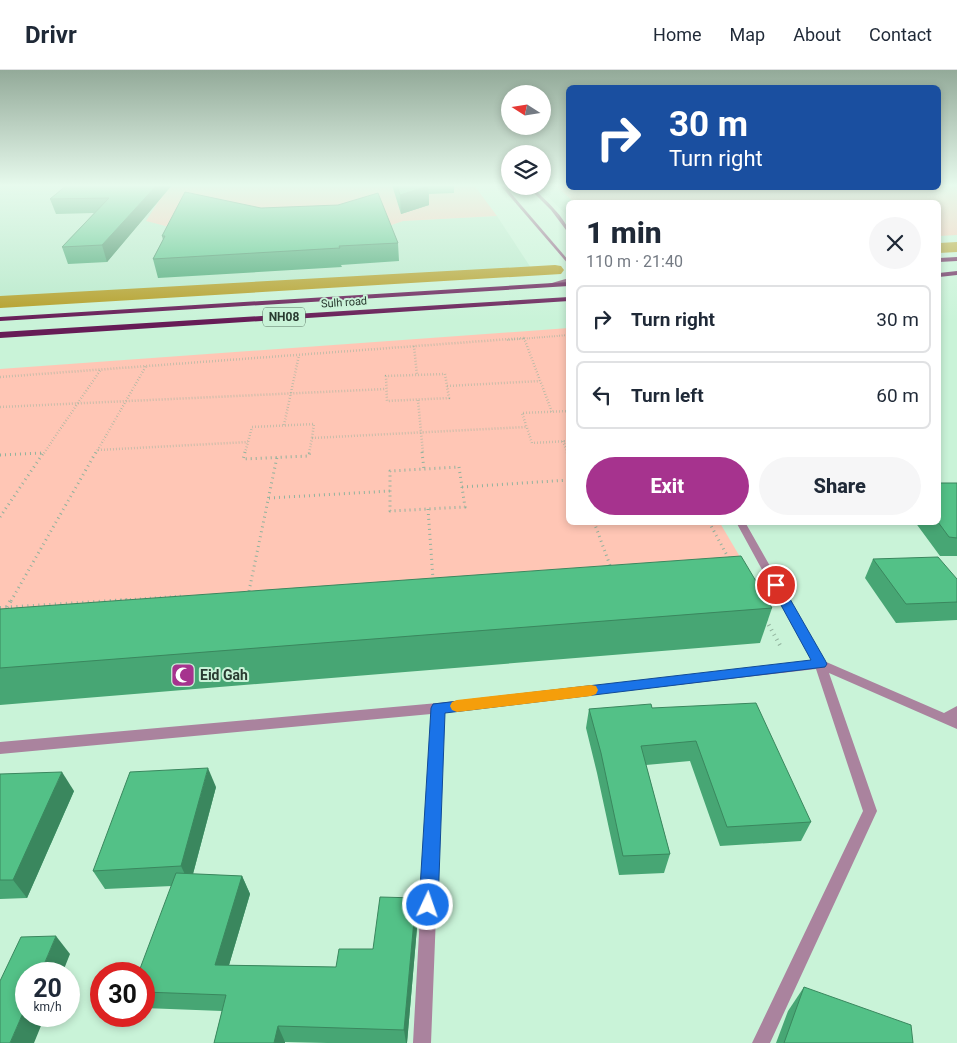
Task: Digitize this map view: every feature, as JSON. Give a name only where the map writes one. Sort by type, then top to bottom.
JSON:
[{"type":"highway","points":[[941,260],[957,259]]},
{"type":"highway","points":[[941,275],[957,273]]},
{"type":"highway","name":"Sulh road","points":[[0,319],[566,284]]},
{"type":"highway","points":[[398,294],[424,309]]},
{"type":"highway","name":"Sulh road","points":[[0,335],[566,299]]},
{"type":"main road","points":[[541,230],[566,260]]},
{"type":"main road","points":[[548,285],[566,281]]},
{"type":"street","points":[[742,525],[820,664],[870,811],[761,1043]]},
{"type":"street","points":[[0,748],[438,708],[820,664],[957,724]]},
{"type":"street","points":[[422,1043],[438,708]]},
{"type":"street","points":[[945,718],[957,711]]},
{"type":"path","points":[[0,376],[566,335]]},
{"type":"path","points":[[524,338],[552,412]]},
{"type":"path","points":[[414,346],[417,375]]},
{"type":"path","points":[[284,425],[299,354]]},
{"type":"path","points":[[7,607],[146,366]]},
{"type":"path","points":[[0,517],[101,369]]},
{"type":"path","points":[[445,374],[448,386],[449,398],[387,401],[386,376],[445,374]]},
{"type":"path","points":[[448,386],[540,381]]},
{"type":"path","points":[[0,407],[386,389]]},
{"type":"path","points":[[418,400],[424,470]]},
{"type":"path","points":[[566,411],[522,413],[532,443],[563,441],[566,448]]},
{"type":"path","points":[[314,424],[312,438],[309,456],[243,459],[252,427],[314,424]]},
{"type":"path","points":[[312,438],[526,427]]},
{"type":"path","points":[[98,450],[248,442]]},
{"type":"path","points":[[0,455],[44,453]]},
{"type":"path","points":[[249,591],[277,457]]},
{"type":"path","points":[[459,468],[465,507],[390,512],[390,471],[424,470],[459,468]]},
{"type":"path","points":[[462,486],[566,480]]},
{"type":"path","points":[[269,498],[390,491]]},
{"type":"path","points":[[428,509],[433,579]]},
{"type":"path","points":[[595,525],[611,568]]},
{"type":"path","points":[[711,525],[730,559],[720,560]]},
{"type":"path","points":[[601,568],[621,567]]},
{"type":"path","points":[[423,580],[443,578]]},
{"type":"path","points":[[239,592],[259,591]]},
{"type":"path","points":[[0,608],[191,595]]},
{"type":"path","points":[[764,617],[793,666]]},
{"type":"shaded area","points":[[0,230],[258,230],[350,239],[375,230],[506,230],[531,268],[0,299]]},
{"type":"shaded area","points":[[183,230],[376,230],[351,239],[236,244]]},
{"type":"shaded area","points":[[941,230],[957,230],[957,235],[941,236]]},
{"type":"shaded area","points":[[566,328],[566,525],[721,525],[743,562],[0,612],[0,369]]},
{"type":"building","points":[[78,230],[115,230],[102,245],[62,247]]},
{"type":"building","points":[[165,230],[393,230],[398,243],[153,259],[165,236],[162,236]]},
{"type":"building","points":[[941,483],[957,483],[957,538],[949,537],[940,525]]},
{"type":"building","points":[[741,556],[772,608],[0,668],[0,609]]},
{"type":"building","points":[[938,557],[957,579],[957,602],[906,604],[873,559]]},
{"type":"building","points":[[756,703],[811,822],[727,827],[696,741],[641,746],[670,854],[623,856],[601,753],[589,709],[651,704],[652,708]]},
{"type":"building","points":[[208,768],[181,866],[93,871],[130,772]]},
{"type":"building","points":[[62,772],[13,880],[0,880],[0,774]]},
{"type":"building","points":[[176,873],[242,876],[215,965],[336,967],[339,949],[373,949],[380,897],[416,898],[404,1030],[278,1026],[274,1043],[214,1043],[226,995],[155,992],[155,962],[143,962]]},
{"type":"building","points":[[56,936],[45,962],[15,962],[15,1027],[17,1027],[10,1043],[0,1043],[0,981],[21,937]]},
{"type":"building","points":[[804,987],[911,1025],[913,1043],[784,1043]]},
{"type":"waterway","points":[[941,248],[957,247]]},
{"type":"waterway","points":[[0,302],[555,270]]},
{"type":"slow traffic","points":[[457,706],[591,690]]},
{"type":"place","name":"Eid Gah","points":[[183,675]]},
{"type":"route","points":[[428,905],[438,708],[820,664],[776,585]]}]
